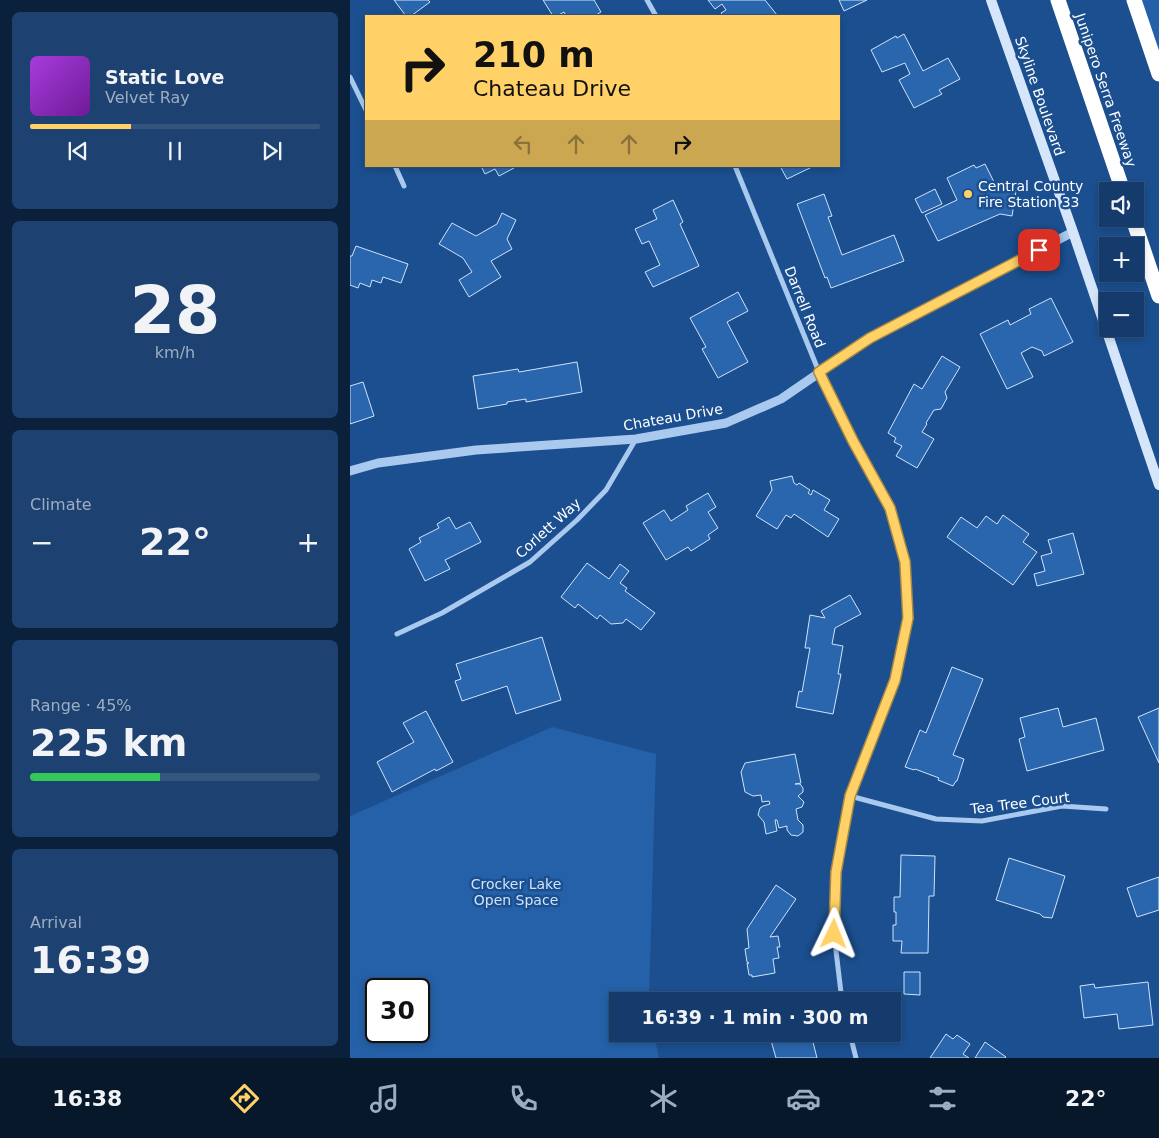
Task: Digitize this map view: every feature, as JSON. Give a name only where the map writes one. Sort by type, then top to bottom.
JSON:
[{"type":"highway","name":"Junipero Serra Freeway","points":[[1058,0],[1120,182]]},
{"type":"highway","points":[[1134,0],[1159,74]]},
{"type":"highway","points":[[1136,227],[1159,296]]},
{"type":"main road","name":"Skyline Boulevard","points":[[991,0],[1073,232],[1159,485]]},
{"type":"street","points":[[647,0],[655,15]]},
{"type":"street","points":[[350,77],[365,108]]},
{"type":"street","points":[[394,167],[404,186]]},
{"type":"street","name":"Darrell Road","points":[[735,167],[819,372],[853,441],[890,508],[905,562],[908,618],[895,680],[850,796],[836,872],[834,934],[841,992]]},
{"type":"street","name":"Chateau Drive","points":[[350,471],[378,462],[476,450],[636,439],[726,423],[782,399],[870,338],[1073,232]]},
{"type":"street","name":"Corlett Way","points":[[397,634],[442,613],[530,562],[577,520],[606,490],[636,439]]},
{"type":"street","name":"Tea Tree Court","points":[[850,796],[936,819],[982,821],[1062,806],[1106,809]]},
{"type":"street","points":[[852,1042],[856,1058]]},
{"type":"green space","points":[[1134,0],[1159,0],[1159,74]]},
{"type":"green space","name":"Crocker Lake Open Space","points":[[552,727],[656,754],[649,992],[609,992],[609,1042],[656,1042],[659,1058],[350,1058],[350,816]]},
{"type":"building","points":[[394,0],[428,0],[430,2],[412,15],[405,15]]},
{"type":"building","points":[[543,0],[594,0],[601,12],[596,15],[566,15],[564,12],[559,15],[552,15]]},
{"type":"building","points":[[708,0],[765,0],[777,15],[723,15],[721,13],[726,10],[722,4],[715,9]]},
{"type":"building","points":[[839,0],[867,0],[844,11]]},
{"type":"building","points":[[904,34],[923,71],[948,58],[960,79],[939,90],[942,94],[914,108],[899,80],[910,74],[905,63],[882,72],[871,50],[896,36],[897,38]]},
{"type":"building","points":[[985,164],[997,188],[1016,191],[1012,216],[1000,214],[938,241],[925,215],[957,200],[947,178],[974,165],[976,168]]},
{"type":"building","points":[[482,167],[514,168],[499,176],[495,169],[485,174]]},
{"type":"building","points":[[781,167],[812,167],[787,179]]},
{"type":"building","points":[[935,189],[942,204],[922,213],[915,199]]},
{"type":"building","points":[[824,194],[832,216],[828,217],[842,255],[894,235],[904,261],[831,288],[827,277],[825,278],[797,204]]},
{"type":"building","points":[[673,200],[683,222],[680,224],[699,266],[653,287],[645,272],[660,265],[649,241],[642,244],[635,229],[657,219],[653,210]]},
{"type":"building","points":[[502,213],[516,220],[507,239],[512,249],[491,261],[501,277],[469,297],[459,280],[472,272],[463,258],[439,244],[452,223],[476,236],[497,224]]},
{"type":"building","points":[[356,246],[408,264],[401,283],[383,277],[381,283],[372,280],[370,287],[360,283],[358,288],[350,285],[350,256],[352,256]]},
{"type":"building","points":[[738,292],[748,311],[727,322],[748,362],[718,378],[702,349],[706,347],[690,318]]},
{"type":"building","points":[[1051,298],[1073,342],[1044,356],[1042,351],[1032,347],[1021,353],[1033,377],[1007,389],[980,334],[1008,320],[1010,325],[1031,314],[1029,309]]},
{"type":"building","points":[[942,356],[960,367],[945,392],[947,398],[941,409],[934,410],[922,432],[934,439],[917,468],[896,456],[902,446],[894,442],[896,438],[888,433],[914,384],[922,389]]},
{"type":"building","points":[[577,362],[582,392],[526,402],[526,399],[507,402],[507,404],[478,409],[473,376],[518,369],[519,372]]},
{"type":"building","points":[[363,382],[374,416],[350,424],[350,386]]},
{"type":"building","points":[[792,476],[794,483],[797,485],[799,483],[810,490],[808,493],[811,495],[813,490],[830,500],[824,510],[839,519],[828,537],[794,514],[791,518],[786,515],[777,529],[756,516],[772,490],[770,481]]},
{"type":"building","points":[[708,493],[716,507],[708,512],[718,528],[708,535],[710,539],[691,551],[688,547],[666,560],[643,523],[664,510],[671,521],[688,510],[686,506]]},
{"type":"building","points":[[1003,515],[1029,534],[1023,542],[1037,552],[1013,585],[947,537],[961,517],[977,528],[986,516],[997,524]]},
{"type":"building","points":[[449,517],[456,529],[470,522],[481,542],[445,560],[450,569],[425,581],[409,549],[421,542],[419,538],[439,528],[437,524]]},
{"type":"building","points":[[1073,533],[1084,574],[1037,586],[1034,574],[1045,571],[1041,556],[1052,553],[1048,540]]},
{"type":"building","points":[[587,563],[609,579],[620,564],[629,571],[620,583],[627,588],[625,591],[655,613],[641,630],[626,619],[623,623],[611,624],[600,615],[597,619],[578,604],[575,608],[561,597]]},
{"type":"building","points":[[850,595],[861,614],[835,628],[832,644],[843,646],[838,674],[841,674],[833,714],[796,707],[799,691],[802,692],[810,648],[805,648],[810,615],[825,618],[821,611]]},
{"type":"building","points":[[542,637],[561,700],[516,714],[507,686],[462,701],[455,681],[461,679],[456,664]]},
{"type":"building","points":[[952,667],[983,679],[953,755],[964,759],[957,781],[953,786],[938,780],[939,778],[905,767],[920,730],[926,733]]},
{"type":"building","points":[[1058,708],[1063,727],[1096,718],[1104,750],[1027,771],[1019,739],[1025,737],[1020,718]]},
{"type":"building","points":[[1159,708],[1159,763],[1138,717]]},
{"type":"building","points":[[426,711],[453,762],[436,771],[435,769],[392,792],[377,762],[414,742],[403,723]]},
{"type":"building","points":[[795,754],[801,783],[795,784],[800,784],[803,788],[803,792],[798,796],[804,802],[802,807],[796,809],[798,820],[803,825],[803,832],[798,836],[791,835],[787,830],[787,826],[779,828],[777,820],[775,820],[777,831],[766,834],[764,822],[758,815],[760,808],[770,804],[769,801],[762,802],[761,795],[753,796],[745,792],[741,772],[745,763]]},
{"type":"building","points":[[901,855],[935,856],[934,896],[929,896],[928,953],[901,953],[902,941],[893,941],[893,925],[896,925],[894,897],[900,897]]},
{"type":"building","points":[[1009,858],[1065,876],[1052,918],[1043,917],[1040,914],[996,900]]},
{"type":"building","points":[[1159,877],[1159,910],[1137,917],[1127,888]]},
{"type":"building","points":[[776,885],[796,899],[770,937],[778,936],[780,947],[777,947],[779,958],[773,959],[775,973],[752,977],[752,975],[749,975],[747,963],[749,963],[747,962],[745,949],[749,948],[747,929]]},
{"type":"building","points":[[904,972],[920,972],[920,995],[904,994]]},
{"type":"building","points":[[1148,982],[1153,1025],[1119,1029],[1117,1014],[1084,1018],[1080,986],[1094,984],[1095,988]]},
{"type":"building","points":[[946,1034],[953,1039],[957,1035],[970,1044],[963,1054],[969,1058],[930,1058]]},
{"type":"building","points":[[771,1042],[813,1042],[817,1058],[776,1058]]},
{"type":"building","points":[[985,1042],[1006,1057],[975,1058]]},
{"type":"place","name":"Central County Fire Station 33","points":[[968,194]]},
{"type":"route","points":[[834,934],[836,872],[850,796],[895,680],[908,618],[905,562],[890,508],[853,441],[819,372],[870,338],[1039,250]]}]
